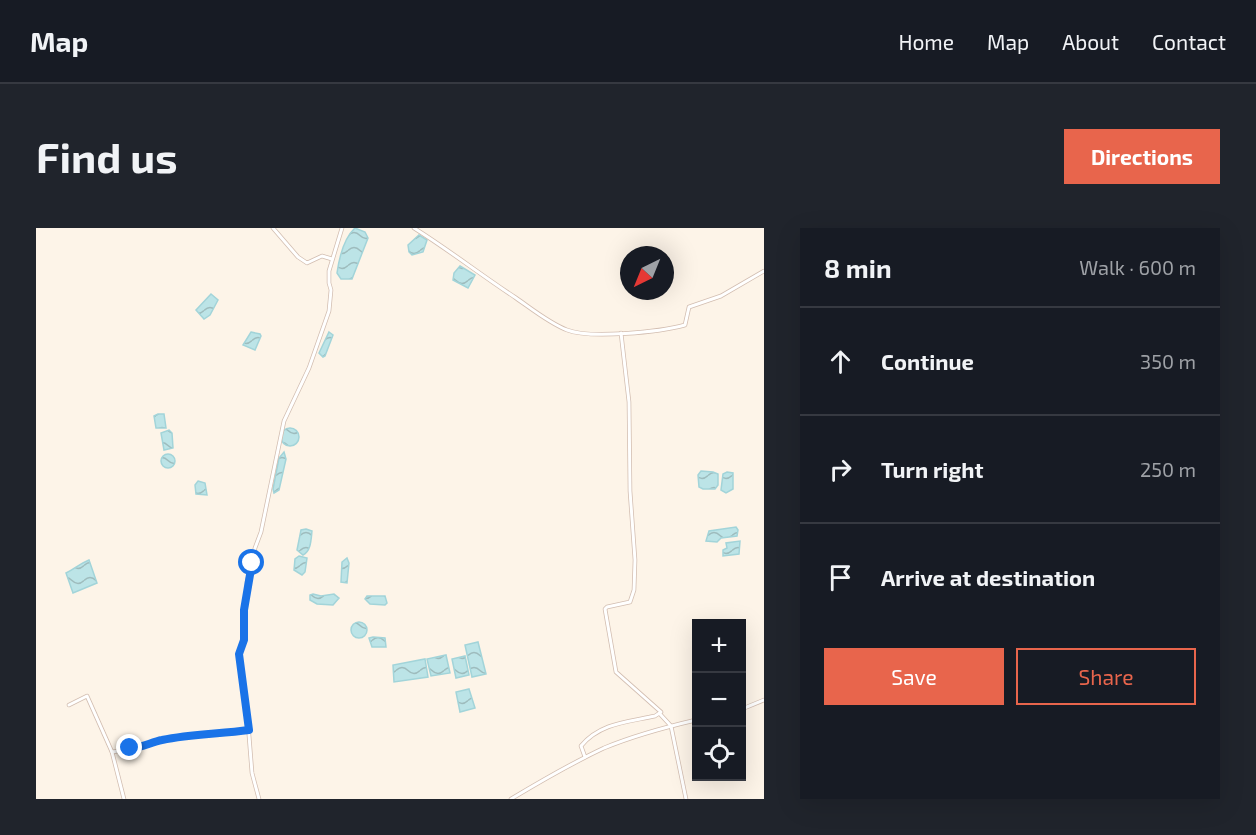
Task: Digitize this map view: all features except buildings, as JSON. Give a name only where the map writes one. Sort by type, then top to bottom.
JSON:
[{"type":"street","points":[[273,228],[298,257],[307,263],[322,256],[332,259]]},
{"type":"street","points":[[259,799],[252,773],[239,654],[244,640],[247,582],[261,532],[284,421],[309,368],[329,311],[331,290],[329,271],[342,228]]},
{"type":"street","points":[[414,228],[448,250],[481,276],[567,330],[591,334],[621,333],[685,325],[689,307],[721,296],[764,271]]},
{"type":"street","points":[[621,333],[629,402],[634,590],[630,602],[605,609],[616,672],[660,711],[671,726],[686,799]]},
{"type":"street","points":[[69,705],[87,696],[112,752],[124,799]]},
{"type":"street","points":[[746,707],[764,700]]},
{"type":"street","points":[[585,757],[581,746],[608,725],[660,714]]},
{"type":"street","points":[[512,799],[607,747],[692,721]]},
{"type":"street","points":[[112,752],[138,748],[168,739],[249,730]]},
{"type":"water","points":[[355,228],[365,232],[368,238],[352,279],[341,279],[337,273],[341,255],[348,237]]},
{"type":"water","points":[[419,235],[427,240],[423,252],[412,255],[408,245]]},
{"type":"water","points":[[460,266],[475,275],[468,288],[453,280],[454,273]]},
{"type":"water","points":[[211,294],[218,300],[210,315],[204,319],[196,310]]},
{"type":"water","points":[[251,332],[261,336],[255,350],[243,345]]},
{"type":"water","points":[[329,332],[333,335],[323,357],[319,353]]},
{"type":"water","points":[[164,414],[166,428],[156,428],[154,416]]},
{"type":"water","points":[[290,428],[296,431],[299,437],[296,443],[290,446],[284,443],[281,437],[284,431]]},
{"type":"water","points":[[169,430],[172,433],[173,448],[164,450],[161,433]]},
{"type":"water","points":[[284,452],[286,459],[279,490],[274,493],[279,458]]},
{"type":"water","points":[[165,454],[171,454],[175,461],[171,468],[165,468],[161,464],[161,458]]},
{"type":"water","points":[[701,471],[718,474],[718,485],[715,489],[699,487],[698,475]]},
{"type":"water","points":[[733,473],[733,489],[726,493],[721,490],[723,474]]},
{"type":"water","points":[[198,481],[205,483],[207,495],[196,494],[195,485]]},
{"type":"water","points":[[736,527],[737,536],[721,538],[717,542],[706,541],[709,531]]},
{"type":"water","points":[[301,530],[312,531],[309,548],[303,555],[297,550]]},
{"type":"water","points":[[740,541],[739,554],[723,556],[723,550],[727,548],[726,543]]},
{"type":"water","points":[[299,556],[307,558],[305,572],[302,575],[294,570],[295,559]]},
{"type":"water","points":[[347,558],[349,563],[347,583],[341,582],[342,562]]},
{"type":"water","points":[[89,560],[97,583],[73,593],[66,573]]},
{"type":"water","points":[[334,594],[339,598],[333,605],[317,604],[310,600],[310,595],[321,596]]},
{"type":"water","points":[[367,596],[385,596],[387,603],[385,605],[370,604],[365,599]]},
{"type":"water","points":[[359,622],[365,624],[367,630],[365,636],[359,638],[353,636],[351,630],[353,624]]},
{"type":"water","points":[[369,638],[385,638],[386,647],[372,647]]},
{"type":"water","points":[[478,642],[486,674],[472,677],[465,645]]},
{"type":"water","points":[[446,655],[450,673],[431,676],[427,659]]},
{"type":"water","points":[[465,656],[469,675],[456,678],[452,659]]},
{"type":"water","points":[[425,659],[428,677],[394,682],[393,665]]},
{"type":"water","points":[[469,689],[475,708],[460,712],[456,692]]},
{"type":"route","points":[[130,748],[138,748],[159,740],[177,737],[249,730],[239,654],[244,640],[244,610],[252,563]]}]
